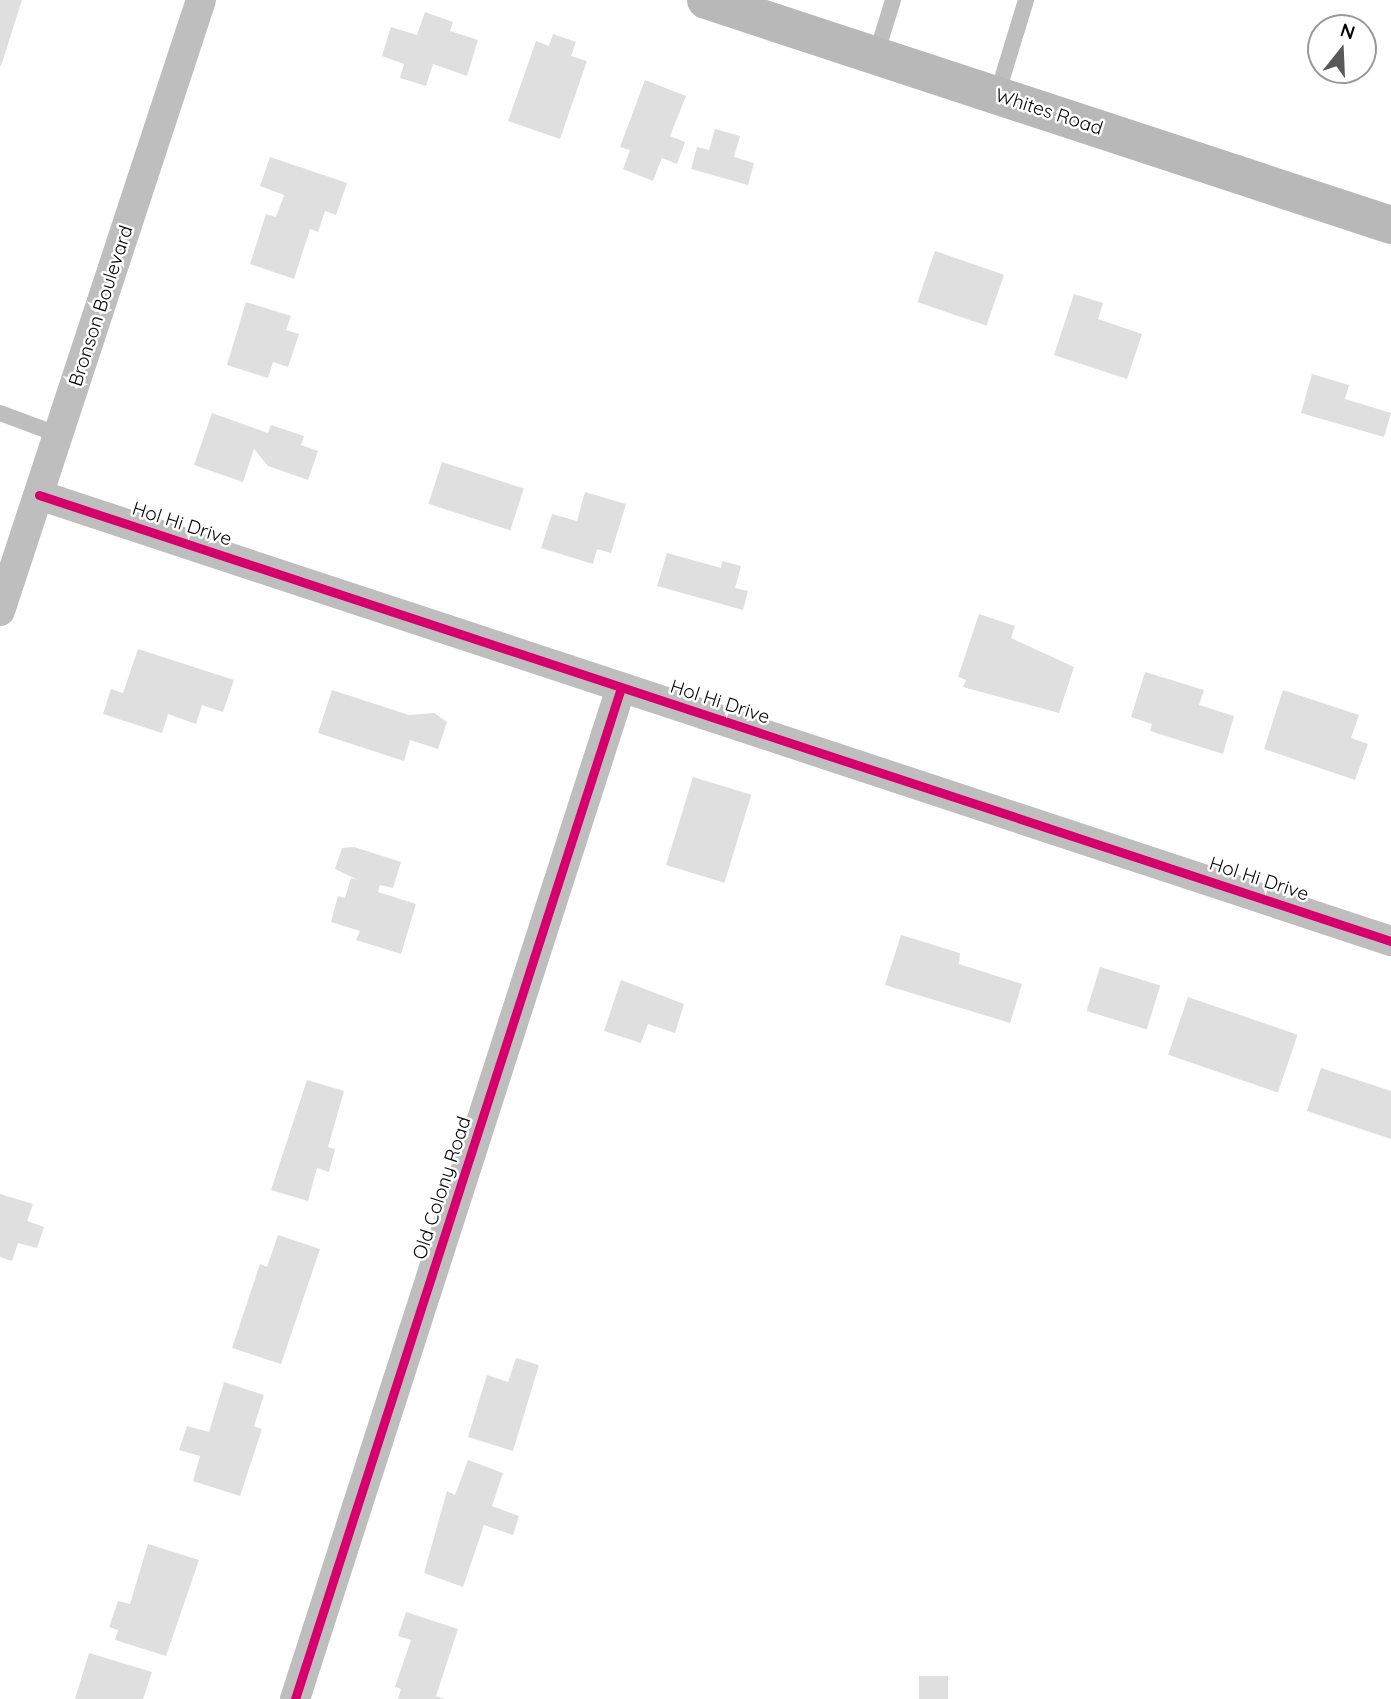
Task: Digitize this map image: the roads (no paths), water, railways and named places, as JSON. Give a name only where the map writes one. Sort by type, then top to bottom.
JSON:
[{"type":"street","name":"Bronson Boulevard","points":[[0,611],[201,0]]},
{"type":"street","name":"Whites Road","points":[[706,0],[1391,225]]},
{"type":"street","name":"Hol Hi Drive","points":[[38,495],[1391,941]]},
{"type":"street","name":"Old Colony Road","points":[[295,1699],[621,688]]},
{"type":"lane","points":[[876,55],[893,0]]},
{"type":"lane","points":[[997,95],[1026,0]]},
{"type":"lane","points":[[0,413],[58,435]]}]
